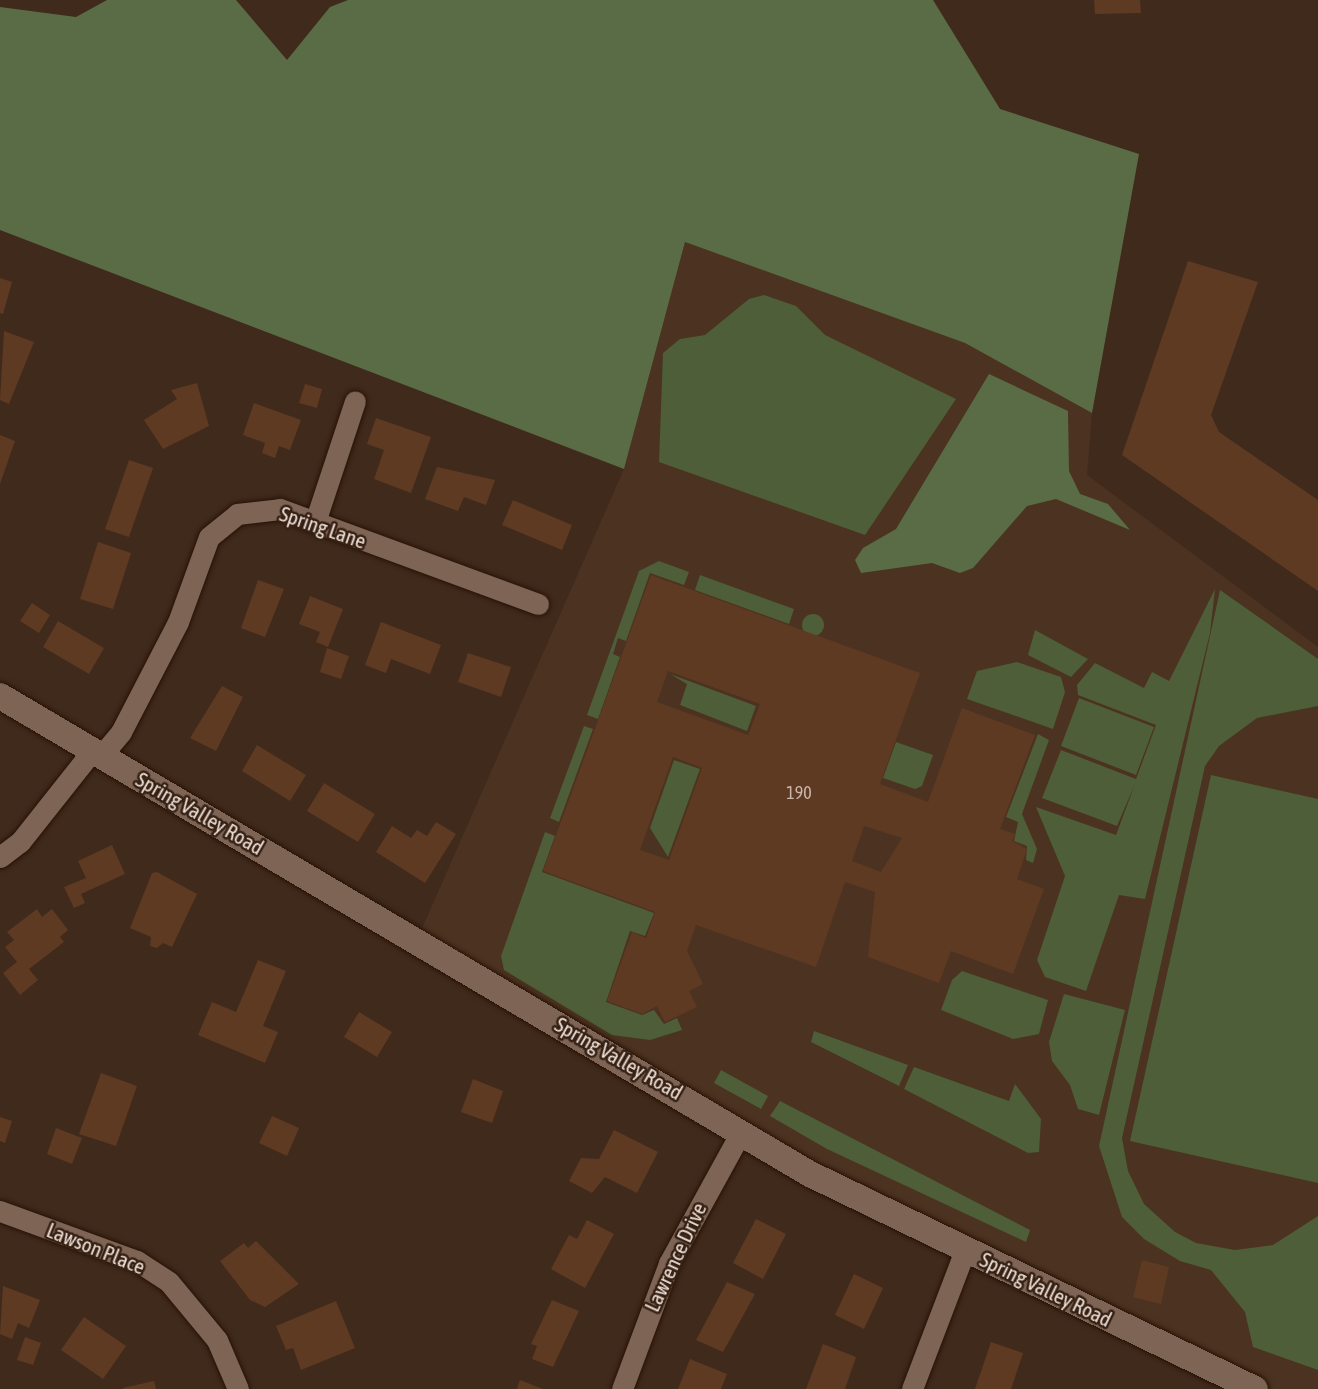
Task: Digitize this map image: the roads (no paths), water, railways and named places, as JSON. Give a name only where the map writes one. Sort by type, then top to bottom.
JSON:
[{"type":"street","points":[[315,522],[355,401]]},
{"type":"street","name":"Spring Lane","points":[[0,857],[20,843],[97,754],[144,692],[178,622],[200,554],[220,525],[258,508],[279,509],[538,604]]},
{"type":"street","name":"Spring Valley Road","points":[[0,696],[851,1196],[1255,1389]]},
{"type":"street","name":"Lawrence Drive","points":[[622,1389],[669,1263],[741,1132]]},
{"type":"street","name":"Lawson Place","points":[[0,1211],[137,1261],[168,1281],[217,1340],[238,1389]]},
{"type":"street","points":[[912,1389],[965,1250]]}]
